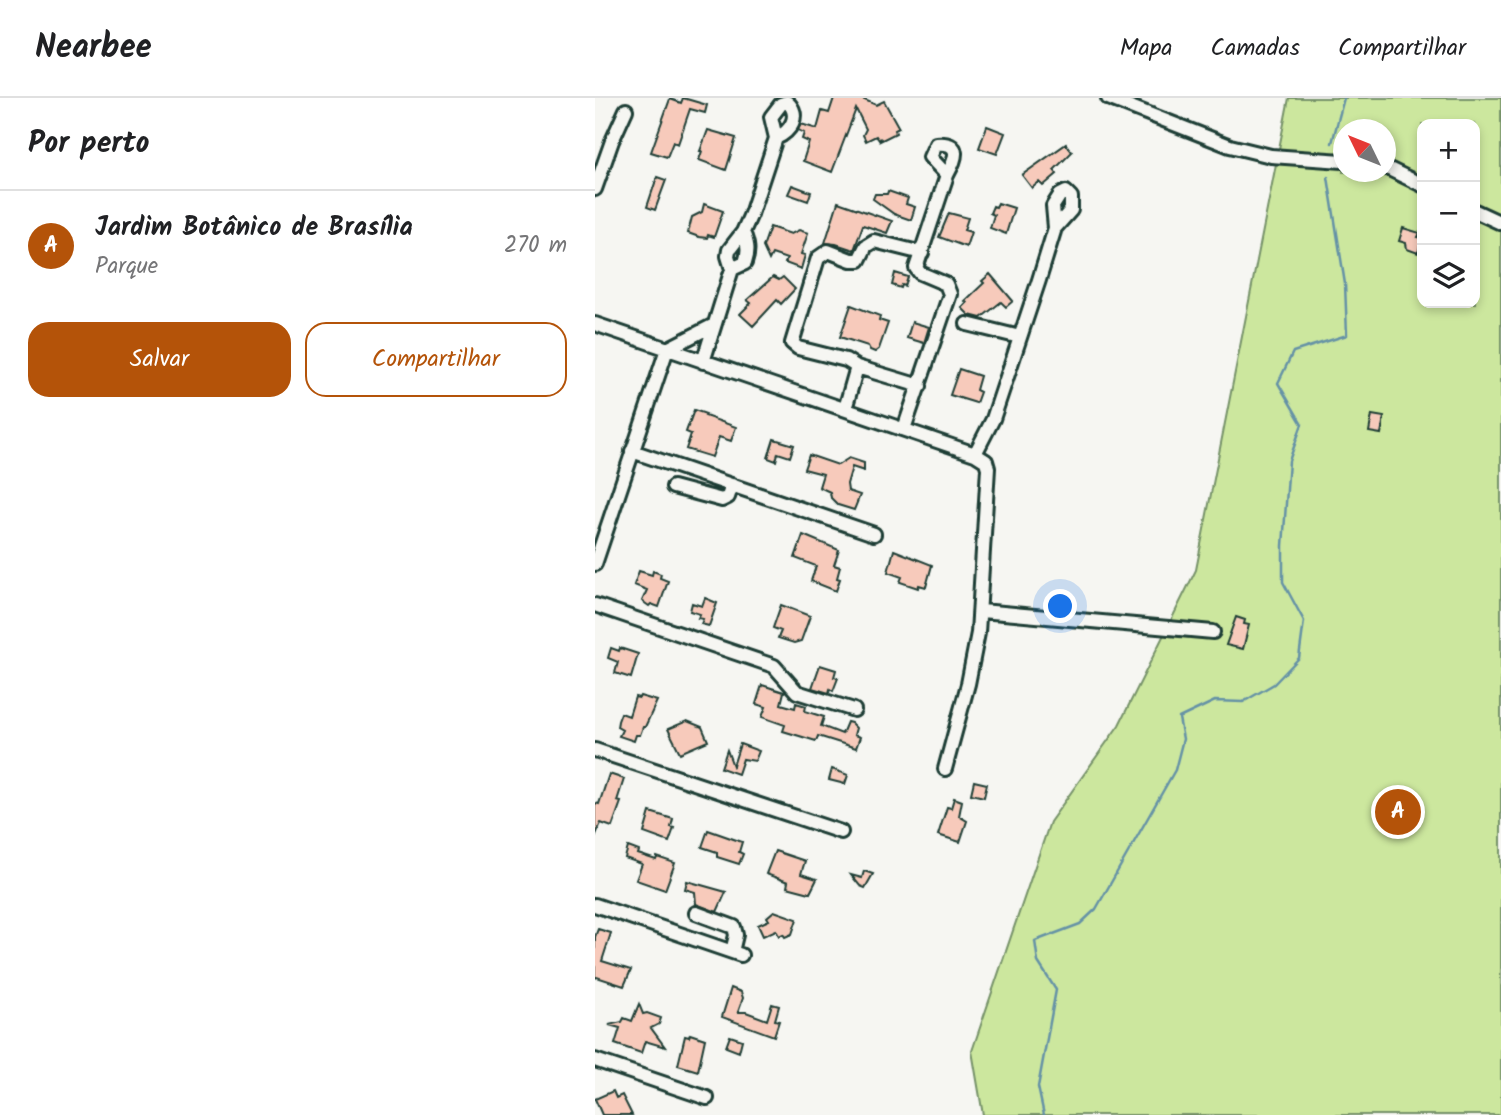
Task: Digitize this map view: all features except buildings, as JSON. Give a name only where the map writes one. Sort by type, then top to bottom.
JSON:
[{"type":"street","points":[[1108,98],[1230,146],[1271,156],[1333,160]]},
{"type":"street","points":[[595,189],[610,145],[626,110]]},
{"type":"street","points":[[702,362],[733,269],[728,256],[729,250],[743,232],[776,138]]},
{"type":"street","points":[[1396,172],[1417,183]]},
{"type":"street","points":[[904,429],[950,294],[946,284],[917,270],[947,175]]},
{"type":"street","points":[[1480,213],[1501,223]]},
{"type":"street","points":[[975,454],[993,419],[1055,228]]},
{"type":"street","points":[[733,269],[745,263],[748,245],[743,232]]},
{"type":"street","points":[[920,386],[857,367],[846,360],[798,348],[792,343],[818,258],[828,251],[851,260],[859,260],[866,246],[874,241],[922,253]]},
{"type":"street","points":[[595,324],[984,458],[988,468],[981,611],[968,684],[945,769]]},
{"type":"street","points":[[967,324],[1020,337]]},
{"type":"street","points":[[595,563],[667,349],[714,325]]},
{"type":"street","points":[[845,409],[857,367]]},
{"type":"street","points":[[632,451],[874,534]]},
{"type":"street","points":[[673,488],[722,500],[728,497],[732,485]]},
{"type":"street","points":[[595,605],[774,666],[797,692],[854,710]]},
{"type":"street","points":[[981,611],[1213,632]]},
{"type":"street","points":[[595,750],[841,832]]},
{"type":"street","points":[[595,905],[736,953],[734,927],[696,913]]},
{"type":"street","points":[[595,1060],[707,1098]]},
{"type":"green space","points":[[1289,98],[1501,98],[1501,1115],[983,1115],[972,1051],[1050,822],[1119,725],[1196,570]]},
{"type":"waterway","points":[[1332,143],[1344,98]]},
{"type":"waterway","points":[[1044,1115],[1038,1087],[1056,990],[1038,962],[1035,941],[1080,924],[1096,909],[1175,770],[1183,739],[1179,718],[1215,701],[1243,702],[1274,684],[1299,658],[1304,621],[1283,582],[1283,546],[1289,461],[1302,424],[1278,383],[1293,352],[1347,335],[1345,284],[1328,177]]},
{"type":"place","name":"Jardim Botânico de Brasília","points":[[1398,812]]}]
